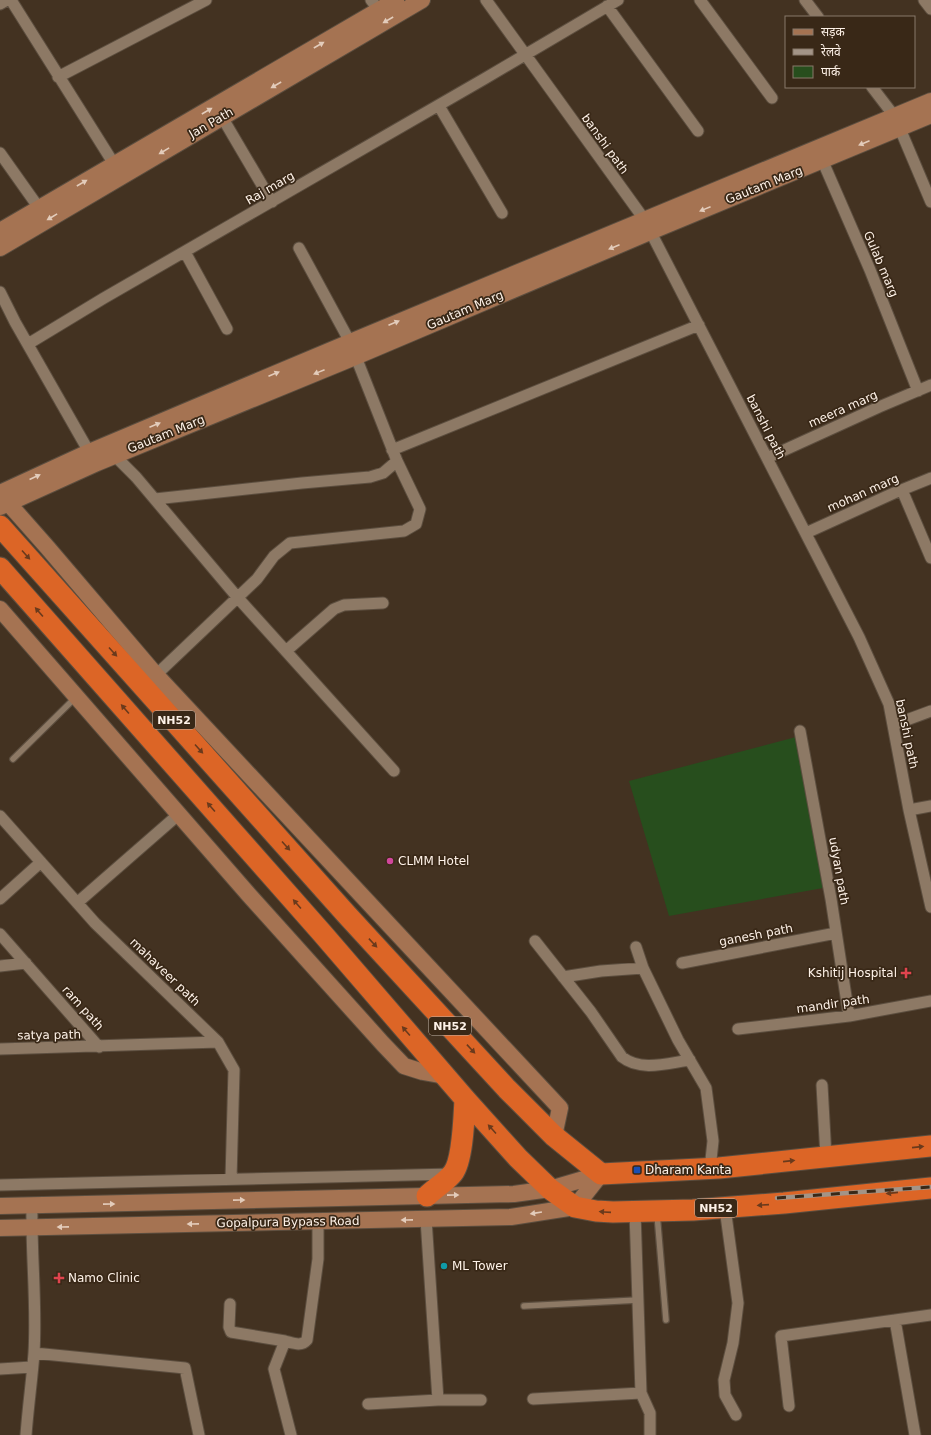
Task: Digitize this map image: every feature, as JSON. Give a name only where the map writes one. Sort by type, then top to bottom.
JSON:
[{"type":"highway","name":"NH52","points":[[0,526],[347,915],[507,1089],[554,1136],[601,1174]]},
{"type":"highway","name":"NH52","points":[[0,568],[322,933],[444,1076],[518,1158],[550,1189],[575,1207],[596,1211],[657,1212],[858,1197],[931,1188]]},
{"type":"highway","points":[[426,1196],[453,1174],[458,1163],[465,1099]]},
{"type":"highway","points":[[601,1174],[710,1169],[931,1146]]},
{"type":"street","points":[[0,4],[7,0]]},
{"type":"street","points":[[10,0],[114,164]]},
{"type":"street","points":[[58,77],[206,0]]},
{"type":"street","name":"Jan Path","points":[[0,231],[114,164],[375,5],[396,0]]},
{"type":"street","name":"Jan Path","points":[[0,248],[422,0]]},
{"type":"street","name":"banshi path","points":[[486,0],[647,226],[859,637],[889,704],[909,810],[931,907]]},
{"type":"street","name":"Raj marg","points":[[28,344],[618,0]]},
{"type":"street","points":[[700,0],[772,98]]},
{"type":"street","points":[[805,0],[817,16]]},
{"type":"street","points":[[924,0],[931,9]]},
{"type":"street","points":[[607,6],[698,131]]},
{"type":"street","points":[[873,88],[897,122],[931,202]]},
{"type":"street","points":[[897,122],[931,101]]},
{"type":"street","points":[[438,106],[502,213]]},
{"type":"street","name":"Gautam Marg","points":[[2,499],[93,457],[897,122],[931,115]]},
{"type":"street","points":[[222,117],[272,202]]},
{"type":"street","points":[[0,153],[39,208]]},
{"type":"street","name":"Gulab marg","points":[[820,155],[870,270],[918,390]]},
{"type":"street","points":[[156,675],[258,579],[274,556],[290,543],[404,530],[416,524],[420,509],[392,450],[353,349],[299,248]]},
{"type":"street","points":[[185,252],[227,329]]},
{"type":"street","points":[[0,292],[15,322],[93,457]]},
{"type":"street","points":[[392,450],[699,326]]},
{"type":"street","name":"meera marg","points":[[767,458],[931,385]]},
{"type":"street","points":[[110,451],[156,499],[238,598],[394,772]]},
{"type":"street","points":[[156,499],[370,477],[383,473],[397,461]]},
{"type":"street","name":"mohan marg","points":[[806,534],[931,478]]},
{"type":"street","points":[[902,490],[931,558]]},
{"type":"street","points":[[2,499],[47,547],[156,675],[560,1108],[554,1136]]},
{"type":"street","points":[[286,651],[334,609],[344,605],[383,603]]},
{"type":"street","points":[[0,609],[382,1044],[404,1066],[423,1072],[444,1076]]},
{"type":"street","points":[[893,725],[931,711]]},
{"type":"street","name":"udyan path","points":[[800,731],[836,933],[849,1016]]},
{"type":"street","points":[[909,810],[931,806]]},
{"type":"street","points":[[77,903],[179,814]]},
{"type":"street","name":"mahaveer path","points":[[0,816],[95,923],[218,1042],[234,1070],[231,1179]]},
{"type":"street","points":[[0,899],[41,862]]},
{"type":"street","name":"ganesh path","points":[[682,963],[836,933]]},
{"type":"street","name":"ram path","points":[[0,934],[99,1047],[218,1042]]},
{"type":"street","points":[[535,941],[592,1012],[622,1057],[628,1062],[642,1066],[690,1060]]},
{"type":"street","points":[[636,947],[643,968],[678,1040],[706,1088],[714,1141],[710,1169]]},
{"type":"street","points":[[0,966],[26,963]]},
{"type":"street","points":[[563,977],[601,971],[643,968]]},
{"type":"street","name":"mandir path","points":[[738,1030],[849,1016],[931,1001]]},
{"type":"street","name":"satya path","points":[[0,1049],[99,1047]]},
{"type":"street","points":[[822,1085],[826,1157]]},
{"type":"street","points":[[0,1185],[453,1174]]},
{"type":"street","points":[[575,1207],[601,1174]]},
{"type":"street","name":"Gopalpura Bypass Road","points":[[0,1206],[514,1194],[550,1189],[601,1174]]},
{"type":"street","points":[[26,1435],[34,1353],[34,1261],[32,1206]]},
{"type":"street","name":"Gopalpura Bypass Road","points":[[0,1228],[511,1217],[575,1207]]},
{"type":"street","points":[[725,1208],[738,1303],[733,1343],[724,1380],[725,1395],[736,1415]]},
{"type":"street","points":[[635,1212],[641,1393],[650,1413],[650,1435]]},
{"type":"street","points":[[426,1219],[438,1400]]},
{"type":"street","points":[[230,1304],[229,1327],[231,1332],[300,1344],[304,1343],[306,1340],[318,1259],[318,1222]]},
{"type":"street","points":[[789,1406],[781,1336],[931,1315]]},
{"type":"street","points":[[895,1320],[915,1435]]},
{"type":"street","points":[[285,1341],[274,1369],[291,1435]]},
{"type":"street","points":[[34,1353],[185,1368],[199,1435]]},
{"type":"street","points":[[0,1369],[32,1367]]},
{"type":"street","points":[[533,1398],[641,1393]]},
{"type":"street","points":[[368,1404],[438,1400],[481,1400]]},
{"type":"lane","points":[[14,759],[76,697]]},
{"type":"lane","points":[[657,1212],[666,1320]]},
{"type":"lane","points":[[524,1306],[638,1300]]},
{"type":"green space","points":[[796,737],[823,888],[669,916],[629,781]]},
{"type":"railway","points":[[777,1198],[931,1187]]},
{"type":"place","name":"CLMM Hotel","points":[[390,861]]},
{"type":"place","name":"Kshitij Hospital","points":[[906,973]]},
{"type":"place","name":"Dharam Kanta","points":[[637,1170]]},
{"type":"place","name":"ML Tower","points":[[444,1266]]},
{"type":"place","name":"Namo Clinic","points":[[59,1278]]}]
